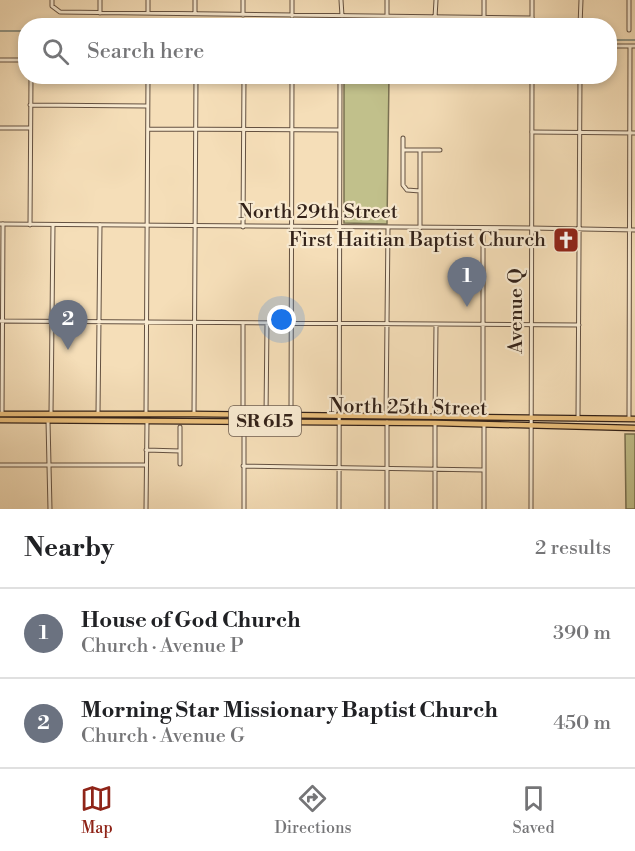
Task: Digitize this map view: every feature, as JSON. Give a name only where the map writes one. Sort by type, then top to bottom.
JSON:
[{"type":"main road","points":[[48,420],[54,416],[88,414]]},
{"type":"main road","name":"North 25th Street","points":[[0,416],[194,414],[243,418],[291,415],[340,419]]},
{"type":"main road","points":[[243,418],[279,418],[283,415]]},
{"type":"main road","name":"North 25th Street","points":[[0,416],[48,420],[386,419],[635,428]]},
{"type":"main road","name":"North 25th Street","points":[[435,420],[474,418],[484,421],[531,418],[632,420]]},
{"type":"street","points":[[52,0],[52,6],[60,12],[100,14],[195,13],[435,18],[532,18],[532,0]]},
{"type":"street","points":[[100,0],[100,14]]},
{"type":"street","points":[[148,0],[148,13]]},
{"type":"street","points":[[195,0],[195,13]]},
{"type":"street","points":[[243,0],[243,15]]},
{"type":"street","points":[[292,0],[292,16]]},
{"type":"street","points":[[341,0],[342,16]]},
{"type":"street","points":[[387,0],[387,16]]},
{"type":"street","points":[[435,18],[436,0]]},
{"type":"street","points":[[484,0],[484,18]]},
{"type":"street","points":[[580,18],[581,0]]},
{"type":"street","points":[[629,0],[629,30]]},
{"type":"street","points":[[617,46],[635,46]]},
{"type":"street","points":[[630,46],[628,230],[632,420]]},
{"type":"street","points":[[0,60],[18,60]]},
{"type":"street","points":[[30,225],[31,84]]},
{"type":"street","points":[[146,509],[148,84]]},
{"type":"street","points":[[194,414],[196,84]]},
{"type":"street","points":[[243,227],[244,84]]},
{"type":"street","points":[[291,415],[292,84]]},
{"type":"street","points":[[339,509],[340,84]]},
{"type":"street","name":"Avenue Q","points":[[531,509],[532,84]]},
{"type":"street","points":[[578,419],[581,229],[580,84]]},
{"type":"street","points":[[30,105],[147,106]]},
{"type":"street","points":[[0,128],[30,128]]},
{"type":"street","points":[[148,129],[340,130]]},
{"type":"street","points":[[532,132],[635,133]]},
{"type":"street","points":[[403,138],[403,185],[407,190],[420,191]]},
{"type":"street","points":[[403,150],[440,150]]},
{"type":"street","points":[[420,150],[420,228]]},
{"type":"street","points":[[0,416],[2,224]]},
{"type":"street","name":"North 29th Street","points":[[2,224],[635,230]]},
{"type":"street","points":[[51,414],[53,225]]},
{"type":"street","points":[[98,414],[100,225]]},
{"type":"street","points":[[387,509],[388,228]]},
{"type":"street","points":[[483,228],[484,509]]},
{"type":"street","points":[[2,321],[579,325]]},
{"type":"street","points":[[243,323],[244,509]]},
{"type":"street","points":[[266,415],[267,323]]},
{"type":"street","points":[[435,509],[436,325]]},
{"type":"street","points":[[48,420],[50,509]]},
{"type":"street","points":[[180,427],[180,464]]},
{"type":"street","points":[[146,450],[180,451]]},
{"type":"street","points":[[0,465],[146,465]]},
{"type":"street","points":[[243,466],[483,470]]},
{"type":"shaded area","points":[[344,84],[389,84],[387,224],[344,223]]},
{"type":"shaded area","points":[[625,434],[635,434],[635,509],[626,509]]},
{"type":"waterway","points":[[0,31],[18,31]]},
{"type":"waterway","points":[[617,40],[635,40]]},
{"type":"place","name":"First Haitian Baptist Church","points":[[566,240]]},
{"type":"place","name":"House of God Church","points":[[467,307]]},
{"type":"place","name":"Morning Star Missionary Baptist Church","points":[[68,350]]}]
